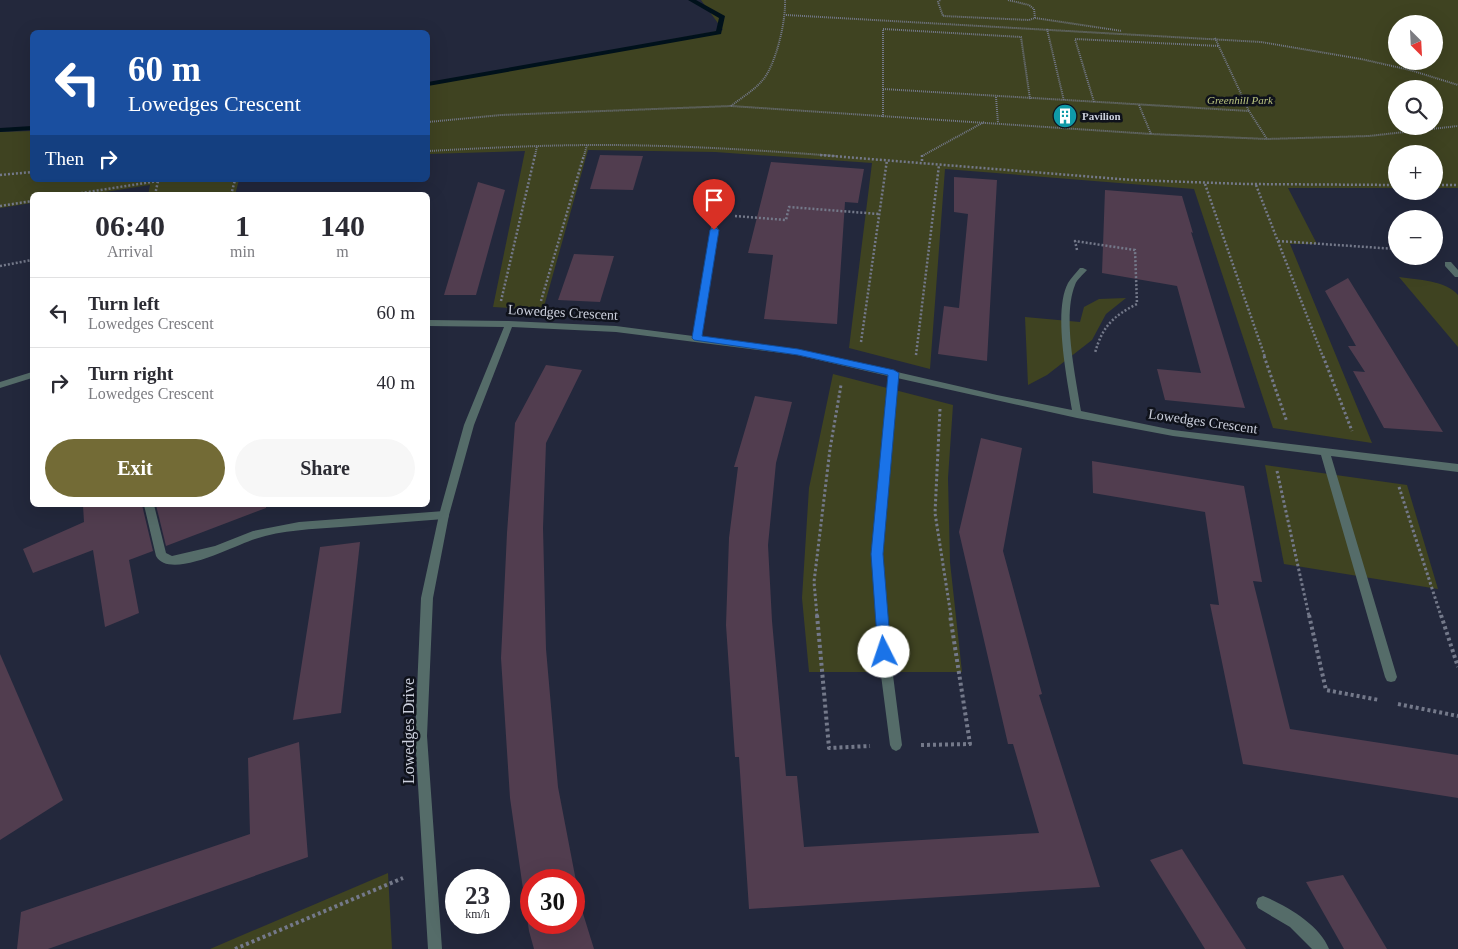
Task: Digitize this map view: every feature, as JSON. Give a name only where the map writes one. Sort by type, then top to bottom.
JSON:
[{"type":"street","points":[[697,338],[714,230]]},
{"type":"street","points":[[1448,264],[1458,275]]},
{"type":"street","points":[[1077,415],[1066,323],[1071,284],[1083,270]]},
{"type":"street","name":"Lowedges Crescent","points":[[430,323],[509,324],[616,329],[798,352],[1077,415],[1173,433],[1297,450],[1458,468]]},
{"type":"street","name":"Lowedges Drive","points":[[436,949],[421,726],[427,598],[444,515],[469,425],[509,324]]},
{"type":"street","points":[[894,373],[877,554],[884,652],[896,745]]},
{"type":"street","points":[[0,386],[30,376]]},
{"type":"street","points":[[1325,452],[1391,677]]},
{"type":"street","points":[[149,507],[161,556],[171,561],[217,550],[253,535],[299,526],[444,515]]},
{"type":"street","points":[[1264,904],[1281,911],[1307,930],[1322,949]]},
{"type":"path","points":[[731,106],[762,81],[772,64],[786,15],[785,0]]},
{"type":"path","points":[[940,0],[938,2],[943,16],[1028,20],[1036,18],[1137,33]]},
{"type":"path","points":[[1008,0],[1029,5],[1034,9],[1036,18]]},
{"type":"path","points":[[786,15],[1215,38],[1323,50],[1380,62],[1458,85]]},
{"type":"path","points":[[883,117],[883,29],[1021,37],[1030,99]]},
{"type":"path","points":[[1048,29],[1064,101]]},
{"type":"path","points":[[1215,38],[1249,111],[1267,139]]},
{"type":"path","points":[[1094,102],[1075,39],[1219,46]]},
{"type":"path","points":[[883,89],[1249,111]]},
{"type":"path","points":[[996,97],[998,123]]},
{"type":"path","points":[[1139,105],[1151,134]]},
{"type":"path","points":[[430,122],[501,115],[731,106],[1151,134],[1267,139],[1369,136],[1458,126]]},
{"type":"path","points":[[922,163],[922,155],[984,122]]},
{"type":"path","points":[[534,325],[587,145]]},
{"type":"path","points":[[430,151],[587,145],[716,148],[887,160],[1094,178],[1205,184],[1388,185]]},
{"type":"path","points":[[496,324],[537,146]]},
{"type":"path","points":[[858,366],[887,160]]},
{"type":"path","points":[[913,377],[939,165]]},
{"type":"path","points":[[0,176],[30,172]]},
{"type":"path","points":[[88,192],[152,182]]},
{"type":"path","points":[[1205,184],[1297,450]]},
{"type":"path","points":[[1256,185],[1363,457]]},
{"type":"path","points":[[1443,185],[1458,185]]},
{"type":"path","points":[[0,206],[30,201]]},
{"type":"path","points":[[714,230],[720,214],[786,220],[789,207],[879,214]]},
{"type":"path","points":[[1278,241],[1388,248]]},
{"type":"path","points":[[1083,270],[1075,242],[1134,250],[1137,304],[1117,314],[1099,339],[1094,358]]},
{"type":"path","points":[[0,266],[30,260]]},
{"type":"path","points":[[1271,446],[1326,690],[1381,701]]},
{"type":"path","points":[[1391,461],[1458,667]]},
{"type":"path","points":[[1390,703],[1458,716]]},
{"type":"path","points":[[235,949],[430,866]]},
{"type":"green space","name":"Greenhill Park","points":[[701,0],[1458,0],[1458,188],[1443,188],[1443,145],[1388,145],[1388,188],[1288,188],[1317,244],[1290,244],[1372,443],[1273,428],[1194,189],[945,169],[930,369],[849,348],[872,163],[715,152],[588,150],[543,310],[493,307],[525,151],[430,154],[430,84],[723,30]]},
{"type":"green space","points":[[30,131],[30,182],[238,182],[236,192],[149,192],[150,185],[105,192],[30,192],[30,203],[0,208],[0,132]]},
{"type":"green space","points":[[1399,277],[1423,280],[1446,286],[1458,295],[1458,347]]},
{"type":"green space","points":[[1126,298],[1106,314],[1092,340],[1047,375],[1028,385],[1025,317],[1080,322],[1084,307],[1099,299]]},
{"type":"green space","points":[[833,374],[953,405],[948,478],[950,562],[962,672],[809,672],[802,598],[809,488]]},
{"type":"green space","points":[[1265,465],[1407,485],[1438,589],[1284,564]]},
{"type":"green space","points":[[388,873],[392,949],[210,949]]},
{"type":"building","points":[[600,155],[643,156],[633,190],[590,189]]},
{"type":"building","points":[[771,162],[864,169],[858,203],[845,202],[837,324],[764,319],[773,255],[748,253]]},
{"type":"building","points":[[954,177],[997,180],[987,361],[938,354],[944,306],[959,308],[968,214],[954,212]]},
{"type":"building","points":[[478,182],[505,190],[476,295],[444,295]]},
{"type":"building","points":[[1105,190],[1182,196],[1193,233],[1191,232],[1245,408],[1165,400],[1157,369],[1201,373],[1177,286],[1102,273]]},
{"type":"building","points":[[574,254],[614,256],[600,302],[558,300]]},
{"type":"building","points":[[1348,278],[1443,432],[1384,428],[1353,371],[1365,372],[1348,346],[1356,346],[1325,291]]},
{"type":"building","points":[[546,365],[582,370],[546,443],[543,528],[546,649],[558,787],[574,869],[520,869],[510,798],[501,658],[515,423]]},
{"type":"building","points":[[755,396],[792,402],[776,463],[768,545],[772,621],[786,776],[797,776],[804,847],[1039,833],[1013,744],[1008,744],[959,532],[981,438],[1022,448],[1003,551],[1042,694],[1039,695],[1100,887],[749,909],[739,757],[735,757],[726,625],[729,538],[738,467],[734,467]]},
{"type":"building","points":[[1092,461],[1244,486],[1262,582],[1253,581],[1290,729],[1458,755],[1458,798],[1243,764],[1210,604],[1219,605],[1205,512],[1093,493]]},
{"type":"building","points":[[83,507],[142,507],[153,551],[129,560],[139,613],[105,627],[93,550],[33,573],[23,549],[84,522]]},
{"type":"building","points":[[156,507],[266,507],[266,508],[166,546]]},
{"type":"building","points":[[360,542],[341,713],[293,720],[320,547]]},
{"type":"building","points":[[0,654],[63,800],[0,840]]},
{"type":"building","points":[[299,742],[308,857],[48,949],[17,949],[21,912],[250,834],[248,758]]},
{"type":"building","points":[[1182,849],[1246,949],[1205,949],[1150,860]]},
{"type":"building","points":[[1343,875],[1387,949],[1344,949],[1306,882]]},
{"type":"building","points":[[585,920],[594,949],[534,949],[530,934],[585,934]]},
{"type":"waterway","points":[[430,84],[719,33],[723,17],[691,0]]},
{"type":"waterway","points":[[0,130],[30,128]]},
{"type":"place","name":"Pavilion","points":[[1065,116]]},
{"type":"route","points":[[714,230],[697,338],[798,352],[894,373],[877,554],[884,652]]}]
